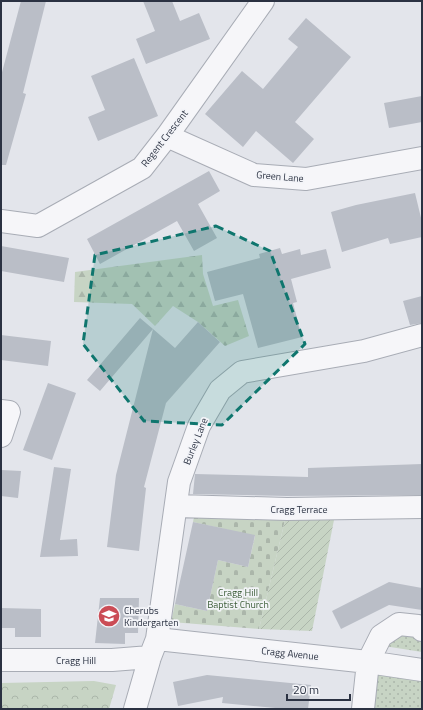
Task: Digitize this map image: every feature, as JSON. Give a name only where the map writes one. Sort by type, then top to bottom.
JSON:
[{"type":"street","name":"Regent Crescent","points":[[1,221],[38,226],[142,168],[167,136],[263,1]]},
{"type":"street","name":"Green Lane","points":[[167,136],[254,174],[306,179],[422,158]]},
{"type":"street","name":"Burley Lane","points":[[135,709],[154,648],[177,506],[179,482],[199,426],[220,390],[242,372],[364,351],[422,335]]},
{"type":"street","points":[[1,410],[9,412],[1,436]]},
{"type":"street","name":"Cragg Terrace","points":[[177,506],[287,509],[422,507]]},
{"type":"street","points":[[363,709],[368,662],[382,636],[399,624],[418,626],[422,630]]},
{"type":"street","name":"Cragg Hill","points":[[1,660],[112,660],[154,648]]},
{"type":"street","name":"Cragg Avenue","points":[[154,648],[368,662],[422,670]]},
{"type":"highlighted area","points":[[216,226],[270,251],[305,344],[222,425],[144,421],[83,344],[95,255]]},
{"type":"green space","points":[[202,255],[203,274],[213,306],[238,300],[249,336],[225,346],[198,322],[173,306],[155,326],[132,304],[74,302],[75,272]]},
{"type":"green space","name":"Cragg Hill Baptist Church","points":[[195,511],[286,516],[259,629],[171,622],[175,604],[207,611],[218,560],[248,567],[255,536],[193,522]]},
{"type":"green space","points":[[286,516],[334,520],[312,631],[259,629]]},
{"type":"green space","points":[[399,632],[422,636],[422,652],[384,646]]},
{"type":"green space","points":[[375,672],[422,680],[422,709],[371,709]]},
{"type":"green space","points":[[94,681],[116,685],[109,709],[1,709],[1,683]]},
{"type":"building","points":[[21,1],[46,1],[23,93],[26,94],[6,165],[1,165],[1,76]]},
{"type":"building","points":[[143,1],[172,1],[180,21],[199,13],[210,39],[146,64],[136,39],[155,31]]},
{"type":"building","points":[[306,18],[351,57],[295,122],[314,139],[293,163],[256,131],[243,147],[205,114],[242,71],[263,89],[298,47],[288,39]]},
{"type":"building","points":[[134,58],[158,116],[98,141],[88,117],[105,110],[91,76]]},
{"type":"building","points":[[422,96],[422,122],[389,128],[384,103]]},
{"type":"building","points":[[209,171],[220,191],[198,204],[217,238],[194,251],[177,221],[100,264],[87,239]]},
{"type":"building","points":[[415,193],[422,222],[422,237],[390,244],[388,238],[342,252],[331,212],[356,205]]},
{"type":"building","points":[[1,246],[69,258],[64,282],[1,271]]},
{"type":"building","points":[[280,248],[282,254],[300,249],[301,255],[326,249],[331,268],[291,279],[297,302],[293,303],[302,337],[258,348],[243,294],[215,301],[207,272],[260,258],[259,254]]},
{"type":"building","points":[[422,296],[422,323],[410,325],[403,301]]},
{"type":"building","points":[[140,318],[153,329],[100,391],[87,380]]},
{"type":"building","points":[[198,322],[220,342],[166,403],[144,487],[146,488],[139,551],[107,547],[116,475],[153,329],[175,348]]},
{"type":"building","points":[[1,335],[51,341],[48,366],[1,360]]},
{"type":"building","points":[[48,383],[76,393],[52,460],[23,450]]},
{"type":"building","points":[[422,464],[422,495],[287,496],[193,494],[195,474],[308,477],[308,468]]},
{"type":"building","points":[[54,467],[71,469],[60,540],[77,539],[78,556],[40,557]]},
{"type":"building","points":[[1,470],[21,471],[18,498],[1,496]]},
{"type":"building","name":"Cragg Hill Baptist Church","points":[[193,522],[255,535],[248,567],[218,560],[207,611],[175,604]]},
{"type":"building","points":[[389,582],[422,588],[422,610],[389,605],[341,629],[332,611]]},
{"type":"building","name":"Cherubs Kindergarten","points":[[100,598],[139,598],[138,633],[125,633],[125,644],[95,643]]},
{"type":"building","points":[[1,608],[41,609],[41,637],[15,637],[15,628],[1,628]]},
{"type":"building","points":[[207,675],[311,685],[308,709],[286,709],[222,703],[223,697],[178,706],[173,682]]},
{"type":"place","name":"Cherubs Kindergarten","points":[[109,616]]}]
